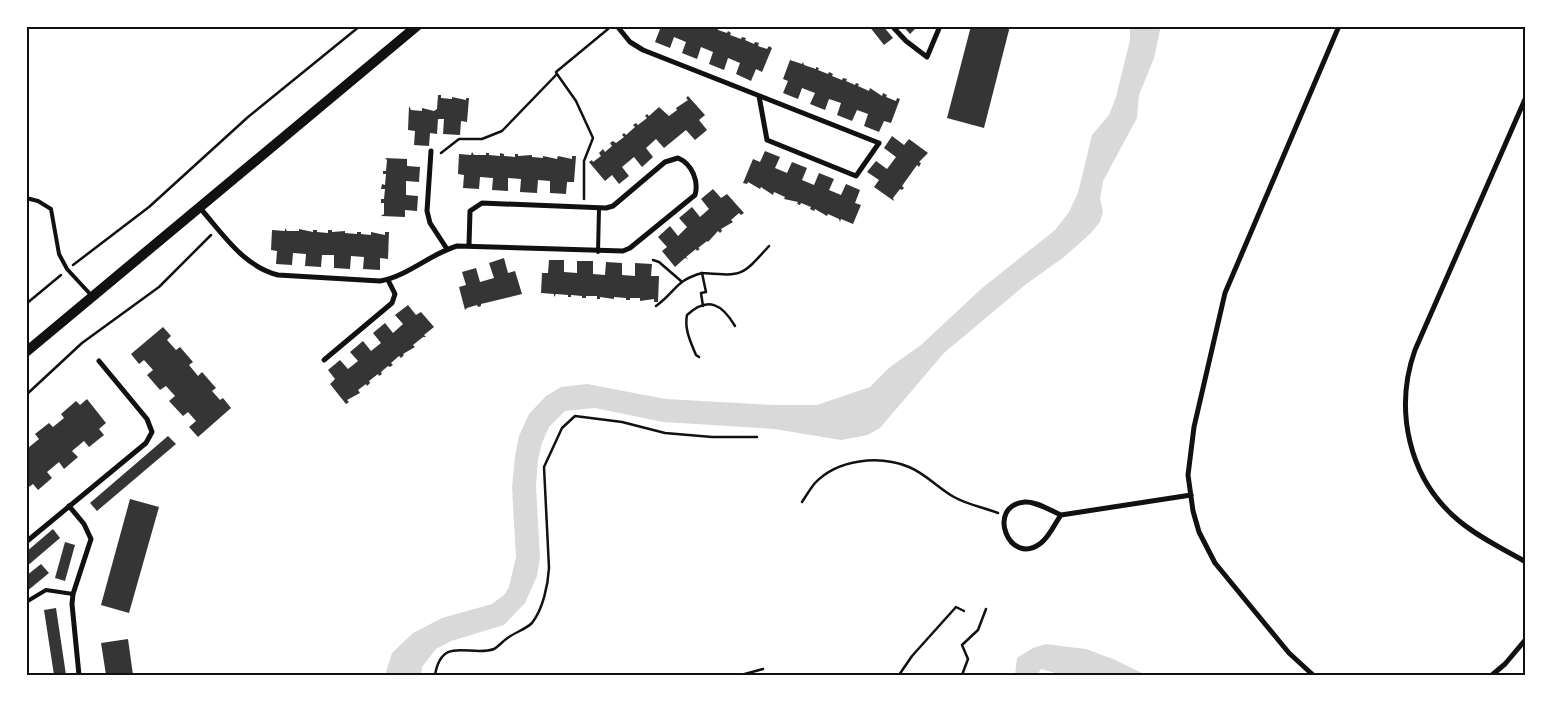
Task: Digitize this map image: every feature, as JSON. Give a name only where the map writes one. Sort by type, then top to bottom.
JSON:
[{"type":"main road","points":[[26,352],[416,26]]},
{"type":"street","points":[[617,26],[630,42],[643,50],[879,143],[856,176],[767,140],[759,96]]},
{"type":"street","points":[[892,26],[906,41],[927,56],[940,26]]},
{"type":"street","points":[[1313,675],[1289,652],[1215,563],[1200,532],[1188,475],[1190,452],[1221,304],[1339,26]]},
{"type":"street","points":[[1526,97],[1415,350],[1408,375],[1405,409],[1412,449],[1418,467],[1436,496],[1457,519],[1472,531],[1526,562]]},
{"type":"street","points":[[431,151],[427,211],[430,223],[447,249]]},
{"type":"street","points":[[200,208],[251,263],[267,272],[306,277],[388,280],[447,249],[469,245],[598,252],[623,251],[630,248],[695,195],[697,186],[695,178],[684,161],[672,159],[613,206],[599,209],[482,203],[470,211],[469,245]]},
{"type":"street","points":[[324,360],[392,303],[395,294],[388,280]]},
{"type":"street","points":[[26,542],[146,443],[152,432],[148,419],[99,361]]},
{"type":"street","points":[[1062,515],[1039,544],[1025,548],[1017,546],[1006,536],[1004,519],[1011,508],[1025,502],[1032,502],[1062,515],[1191,495]]},
{"type":"street","points":[[69,506],[84,524],[91,540],[73,594],[72,623],[79,675]]},
{"type":"street","points":[[1492,675],[1505,664],[1526,640]]},
{"type":"lane","points":[[26,198],[38,201],[51,209],[59,254],[67,269],[92,296]]},
{"type":"lane","points":[[598,252],[599,209]]},
{"type":"lane","points":[[26,602],[46,590],[73,594]]},
{"type":"path","points":[[26,304],[67,269],[149,207],[248,117],[360,26]]},
{"type":"path","points":[[430,162],[460,139],[482,139],[502,131],[558,74],[556,72],[611,26]]},
{"type":"path","points":[[558,74],[576,101],[593,138],[584,161],[584,199]]},
{"type":"path","points":[[26,396],[82,343],[160,287],[218,228]]},
{"type":"path","points":[[656,306],[669,297],[682,281],[702,273],[731,275],[742,273],[769,246]]},
{"type":"path","points":[[653,260],[659,262],[682,281]]},
{"type":"path","points":[[702,273],[706,292],[701,293],[703,306]]},
{"type":"path","points":[[699,357],[696,355],[685,322],[687,315],[703,306],[718,305],[726,310],[735,326]]},
{"type":"path","points":[[435,675],[437,663],[447,653],[455,650],[494,649],[506,638],[531,624],[538,614],[548,581],[549,568],[544,467],[562,428],[575,416],[622,422],[666,433],[712,437],[757,437]]},
{"type":"path","points":[[802,502],[815,483],[841,466],[858,461],[881,461],[908,466],[928,477],[954,498],[997,513],[1004,519]]},
{"type":"path","points":[[900,675],[912,656],[956,607],[964,611]]},
{"type":"path","points":[[962,675],[968,659],[962,645],[978,630],[986,609]]},
{"type":"path","points":[[741,675],[763,669]]},
{"type":"shaded area","points":[[1130,26],[1161,26],[1154,58],[1139,95],[1137,118],[1103,181],[1100,199],[1103,211],[1100,222],[1091,233],[1064,257],[1025,285],[944,353],[880,428],[868,435],[841,440],[774,429],[663,422],[595,408],[565,411],[549,427],[542,443],[538,460],[536,486],[540,557],[537,576],[525,603],[504,625],[451,641],[436,649],[422,667],[421,675],[385,675],[392,653],[413,633],[442,618],[492,604],[505,594],[509,587],[516,557],[512,487],[519,436],[529,414],[546,396],[561,387],[587,384],[666,399],[772,405],[817,405],[870,387],[890,367],[921,345],[981,289],[1055,230],[1069,212],[1078,193],[1092,135],[1109,115],[1116,97],[1130,40]]},
{"type":"shaded area","points":[[1046,644],[1086,649],[1113,659],[1146,675],[1062,675],[1041,669],[1037,675],[1015,675],[1017,658],[1033,648]]},
{"type":"building","points":[[653,26],[708,26],[714,29],[715,26],[718,30],[727,33],[728,31],[731,33],[730,35],[741,39],[742,37],[746,38],[745,40],[754,44],[755,42],[759,43],[758,46],[767,49],[769,46],[772,48],[762,72],[756,69],[751,81],[736,74],[740,63],[728,58],[724,70],[709,64],[713,52],[701,47],[697,59],[682,53],[686,42],[674,37],[670,48],[655,42],[660,29]]},
{"type":"building","points":[[869,26],[883,26],[893,38],[884,45]]},
{"type":"building","points":[[903,26],[918,26],[910,34]]},
{"type":"building","points":[[971,26],[1010,26],[984,128],[947,118]]},
{"type":"building","points":[[790,60],[802,64],[803,62],[804,65],[816,69],[816,67],[819,68],[818,70],[828,74],[829,72],[833,74],[832,76],[842,80],[843,78],[847,79],[846,81],[855,85],[856,83],[859,84],[858,86],[869,91],[870,88],[882,96],[883,93],[887,95],[886,97],[896,101],[897,98],[900,99],[891,123],[884,121],[879,132],[864,126],[868,114],[857,110],[852,121],[837,115],[841,103],[829,99],[825,110],[810,104],[815,93],[802,88],[798,99],[783,93],[788,81],[783,79]]},
{"type":"building","points":[[438,95],[441,95],[441,98],[452,99],[452,97],[466,100],[466,98],[469,98],[467,122],[461,121],[460,135],[443,134],[444,119],[438,119],[437,134],[430,133],[429,146],[414,145],[415,131],[408,130],[409,106],[411,110],[422,111],[422,108],[434,111],[437,109]]},
{"type":"building","points":[[688,96],[705,115],[699,120],[707,130],[695,140],[686,130],[664,148],[656,139],[646,148],[653,157],[642,167],[634,157],[622,167],[629,176],[619,184],[612,175],[605,181],[589,162],[592,160],[593,162],[601,156],[599,153],[603,149],[605,152],[612,146],[610,143],[613,141],[616,143],[624,137],[622,135],[624,133],[626,135],[635,127],[633,125],[636,123],[638,125],[647,118],[645,116],[647,114],[649,116],[659,107],[669,116],[677,110],[676,108],[688,100],[686,98]]},
{"type":"building","points":[[892,136],[904,145],[909,139],[928,153],[919,162],[921,163],[919,167],[917,165],[902,186],[904,188],[900,189],[893,198],[894,201],[874,187],[879,180],[867,172],[876,161],[887,169],[896,157],[884,148]]},
{"type":"building","points":[[765,151],[780,157],[775,168],[787,173],[792,162],[807,168],[802,180],[814,185],[819,173],[834,179],[829,190],[841,195],[846,184],[860,190],[855,203],[861,205],[853,224],[841,219],[840,222],[839,219],[828,214],[827,216],[801,203],[800,205],[797,204],[798,202],[784,199],[785,197],[774,192],[773,195],[761,187],[760,189],[748,182],[747,184],[743,183],[753,159],[760,162]]},
{"type":"building","points":[[472,152],[474,155],[486,155],[486,153],[489,153],[489,155],[500,156],[500,153],[504,154],[504,156],[515,157],[515,154],[518,154],[518,156],[532,155],[532,157],[543,158],[543,156],[557,159],[558,156],[572,159],[572,156],[576,156],[574,182],[567,182],[566,194],[550,193],[550,181],[538,180],[537,193],[520,192],[521,179],[508,178],[508,191],[492,190],[493,178],[480,177],[479,189],[463,188],[464,175],[458,174],[459,154],[471,155]]},
{"type":"building","points":[[385,158],[407,159],[407,166],[420,167],[419,182],[406,181],[406,195],[418,196],[417,211],[405,210],[405,217],[381,216],[384,214],[384,203],[381,203],[381,199],[384,199],[385,189],[381,189],[382,184],[385,185],[386,174],[383,174],[383,171],[386,171],[387,160]]},
{"type":"building","points":[[713,189],[721,198],[727,194],[744,213],[741,215],[739,213],[731,220],[733,222],[721,229],[720,233],[718,231],[708,242],[698,248],[700,249],[697,251],[696,249],[686,257],[688,259],[685,258],[675,267],[662,251],[667,247],[658,237],[670,226],[678,236],[687,227],[679,218],[692,207],[700,217],[709,209],[701,199]]},
{"type":"building","points":[[285,228],[287,231],[299,231],[299,229],[328,233],[328,230],[332,230],[332,232],[345,231],[345,233],[357,234],[357,232],[361,232],[361,234],[371,235],[371,232],[385,235],[385,232],[389,232],[388,259],[380,258],[380,270],[363,269],[364,257],[351,256],[350,269],[334,268],[334,255],[322,255],[321,267],[305,266],[306,254],[293,253],[292,265],[276,264],[277,251],[271,250],[272,230],[285,231]]},
{"type":"building","points":[[504,258],[508,273],[515,271],[522,294],[481,304],[478,307],[477,305],[465,310],[459,287],[466,285],[462,272],[476,268],[480,282],[494,278],[489,263]]},
{"type":"building","points":[[549,260],[564,260],[564,272],[577,273],[577,261],[593,261],[593,274],[605,275],[606,262],[622,263],[622,275],[635,276],[635,263],[652,264],[651,276],[659,276],[658,302],[654,302],[654,299],[640,301],[640,298],[626,300],[626,298],[600,297],[600,299],[597,299],[597,296],[582,298],[582,296],[571,295],[571,297],[568,297],[568,295],[556,294],[554,297],[554,294],[541,293],[542,273],[548,273]]},
{"type":"building","points":[[408,305],[416,315],[421,312],[434,327],[424,335],[426,337],[423,337],[413,345],[415,347],[403,354],[401,358],[399,356],[391,363],[393,365],[388,366],[381,372],[382,374],[379,376],[378,374],[369,381],[370,383],[367,386],[366,384],[358,390],[360,393],[347,400],[349,402],[346,404],[330,384],[335,379],[328,370],[340,360],[348,369],[358,361],[350,352],[363,341],[371,351],[381,343],[373,333],[385,323],[393,333],[403,324],[395,315]]},
{"type":"building","points":[[163,327],[171,336],[167,340],[176,350],[180,347],[193,362],[189,365],[198,376],[202,372],[216,388],[212,391],[220,400],[223,398],[231,408],[198,437],[189,427],[196,421],[188,412],[183,416],[169,401],[175,396],[166,386],[160,390],[147,375],[153,370],[144,360],[139,364],[131,354]]},
{"type":"building","points":[[87,399],[106,423],[99,429],[104,435],[89,447],[84,441],[72,451],[78,457],[64,469],[59,462],[47,472],[52,478],[38,490],[33,484],[26,489],[26,446],[28,448],[39,439],[35,434],[49,423],[53,427],[64,418],[61,414],[76,401],[80,405]]},
{"type":"building","points":[[168,436],[176,444],[97,511],[90,503]]},
{"type":"building","points":[[130,499],[159,507],[129,613],[101,605]]},
{"type":"building","points":[[53,529],[60,538],[26,567],[26,552]]},
{"type":"building","points":[[65,542],[75,545],[65,581],[55,578]]},
{"type":"building","points":[[41,564],[49,573],[26,592],[26,576]]},
{"type":"building","points":[[56,608],[66,675],[54,675],[44,610]]},
{"type":"building","points":[[128,639],[133,675],[106,675],[101,643]]}]
